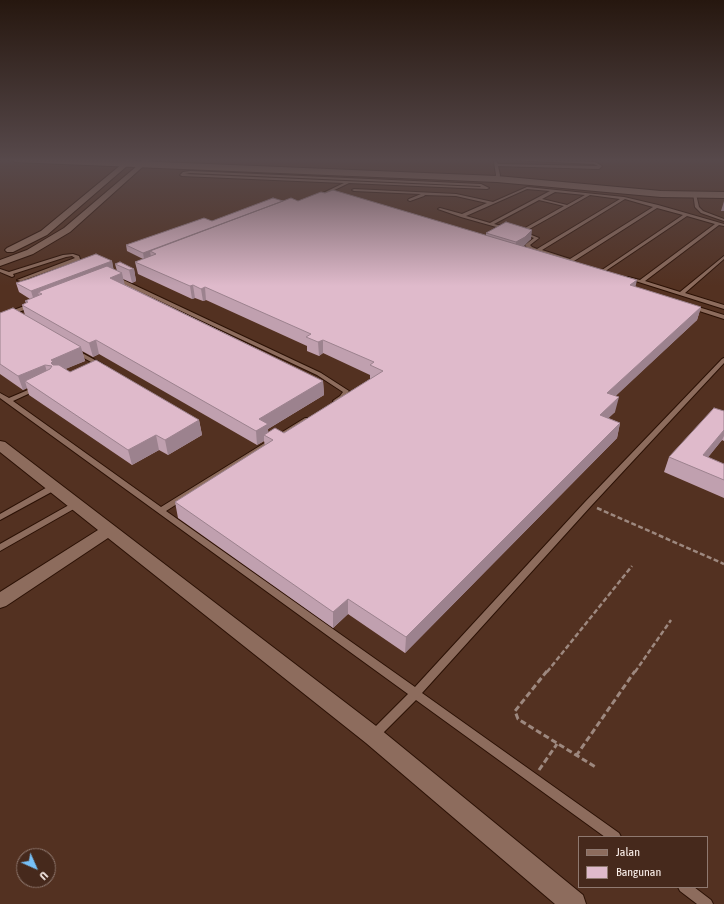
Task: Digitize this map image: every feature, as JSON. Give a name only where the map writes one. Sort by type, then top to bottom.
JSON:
[{"type":"street","points":[[0,254],[22,245],[44,233],[82,201]]},
{"type":"street","points":[[0,263],[30,252],[50,242],[67,230],[100,201]]},
{"type":"street","points":[[0,445],[49,490],[72,507],[109,530],[374,736],[574,904]]},
{"type":"street","points":[[0,601],[109,530]]},
{"type":"lane","points":[[483,201],[490,203]]},
{"type":"lane","points":[[462,216],[490,203],[498,201]]},
{"type":"lane","points":[[491,224],[535,201]]},
{"type":"lane","points":[[548,201],[568,206]]},
{"type":"lane","points":[[520,232],[577,201]]},
{"type":"lane","points":[[537,251],[619,201]]},
{"type":"lane","points":[[637,201],[724,226]]},
{"type":"lane","points":[[696,201],[697,207],[702,212],[724,220]]},
{"type":"lane","points":[[570,260],[657,206]]},
{"type":"lane","points":[[440,209],[536,237],[526,245],[537,251],[576,263]]},
{"type":"lane","points":[[604,271],[686,215]]},
{"type":"lane","points":[[641,282],[718,224]]},
{"type":"lane","points":[[9,274],[65,256],[73,255],[78,259],[19,280]]},
{"type":"lane","points":[[681,294],[724,257]]},
{"type":"lane","points":[[597,269],[611,273]]},
{"type":"lane","points":[[0,270],[25,283]]},
{"type":"lane","points":[[119,273],[112,276],[319,374],[346,391],[342,397],[329,405]]},
{"type":"lane","points":[[618,276],[724,307]]},
{"type":"lane","points":[[0,318],[32,305]]},
{"type":"lane","points":[[686,306],[724,317]]},
{"type":"lane","points":[[11,313],[17,317]]},
{"type":"lane","points":[[67,346],[107,369]]},
{"type":"lane","points":[[374,736],[415,694],[588,504],[724,360]]},
{"type":"lane","points":[[88,365],[94,362]]},
{"type":"lane","points":[[8,400],[45,384]]},
{"type":"lane","points":[[0,395],[614,836]]},
{"type":"lane","points":[[160,511],[316,413]]},
{"type":"lane","points":[[0,517],[49,490]]},
{"type":"lane","points":[[0,548],[72,507]]},
{"type":"lane","points":[[685,888],[707,904]]},
{"type":"path","points":[[588,504],[724,564]]},
{"type":"path","points":[[597,768],[556,744],[518,719],[515,711],[632,566]]},
{"type":"path","points":[[576,756],[671,620]]},
{"type":"path","points":[[534,778],[556,744]]},
{"type":"shaded area","points":[[0,201],[724,201],[724,904],[0,904]]},
{"type":"building","points":[[265,201],[282,201],[143,253],[126,245],[204,218],[212,221]]},
{"type":"building","points":[[283,201],[371,201],[637,280],[630,285],[701,307],[607,393],[619,397],[600,415],[620,423],[406,637],[348,599],[333,612],[175,502],[273,440],[264,435],[275,428],[284,433],[383,371],[370,365],[374,362],[323,340],[318,342],[306,337],[311,334],[205,287],[201,289],[193,285],[190,286],[135,262],[156,254],[150,251]]},
{"type":"building","points":[[506,222],[532,230],[525,237],[516,242],[486,233]]},
{"type":"building","points":[[96,254],[112,261],[31,291],[16,283],[29,279]]},
{"type":"building","points":[[120,262],[134,269],[129,270],[115,264]]},
{"type":"building","points":[[107,266],[122,273],[110,278],[323,381],[259,419],[268,424],[256,431],[96,340],[89,343],[22,305],[28,302],[25,301],[42,294],[38,292]]},
{"type":"building","points":[[13,308],[81,347],[51,360],[53,361],[51,363],[53,365],[59,365],[70,372],[96,360],[199,420],[165,440],[156,435],[128,450],[25,381],[50,369],[52,366],[45,365],[18,376],[0,364],[0,313]]},
{"type":"building","points":[[714,408],[724,411],[724,430],[703,455],[724,464],[724,480],[669,457]]}]
